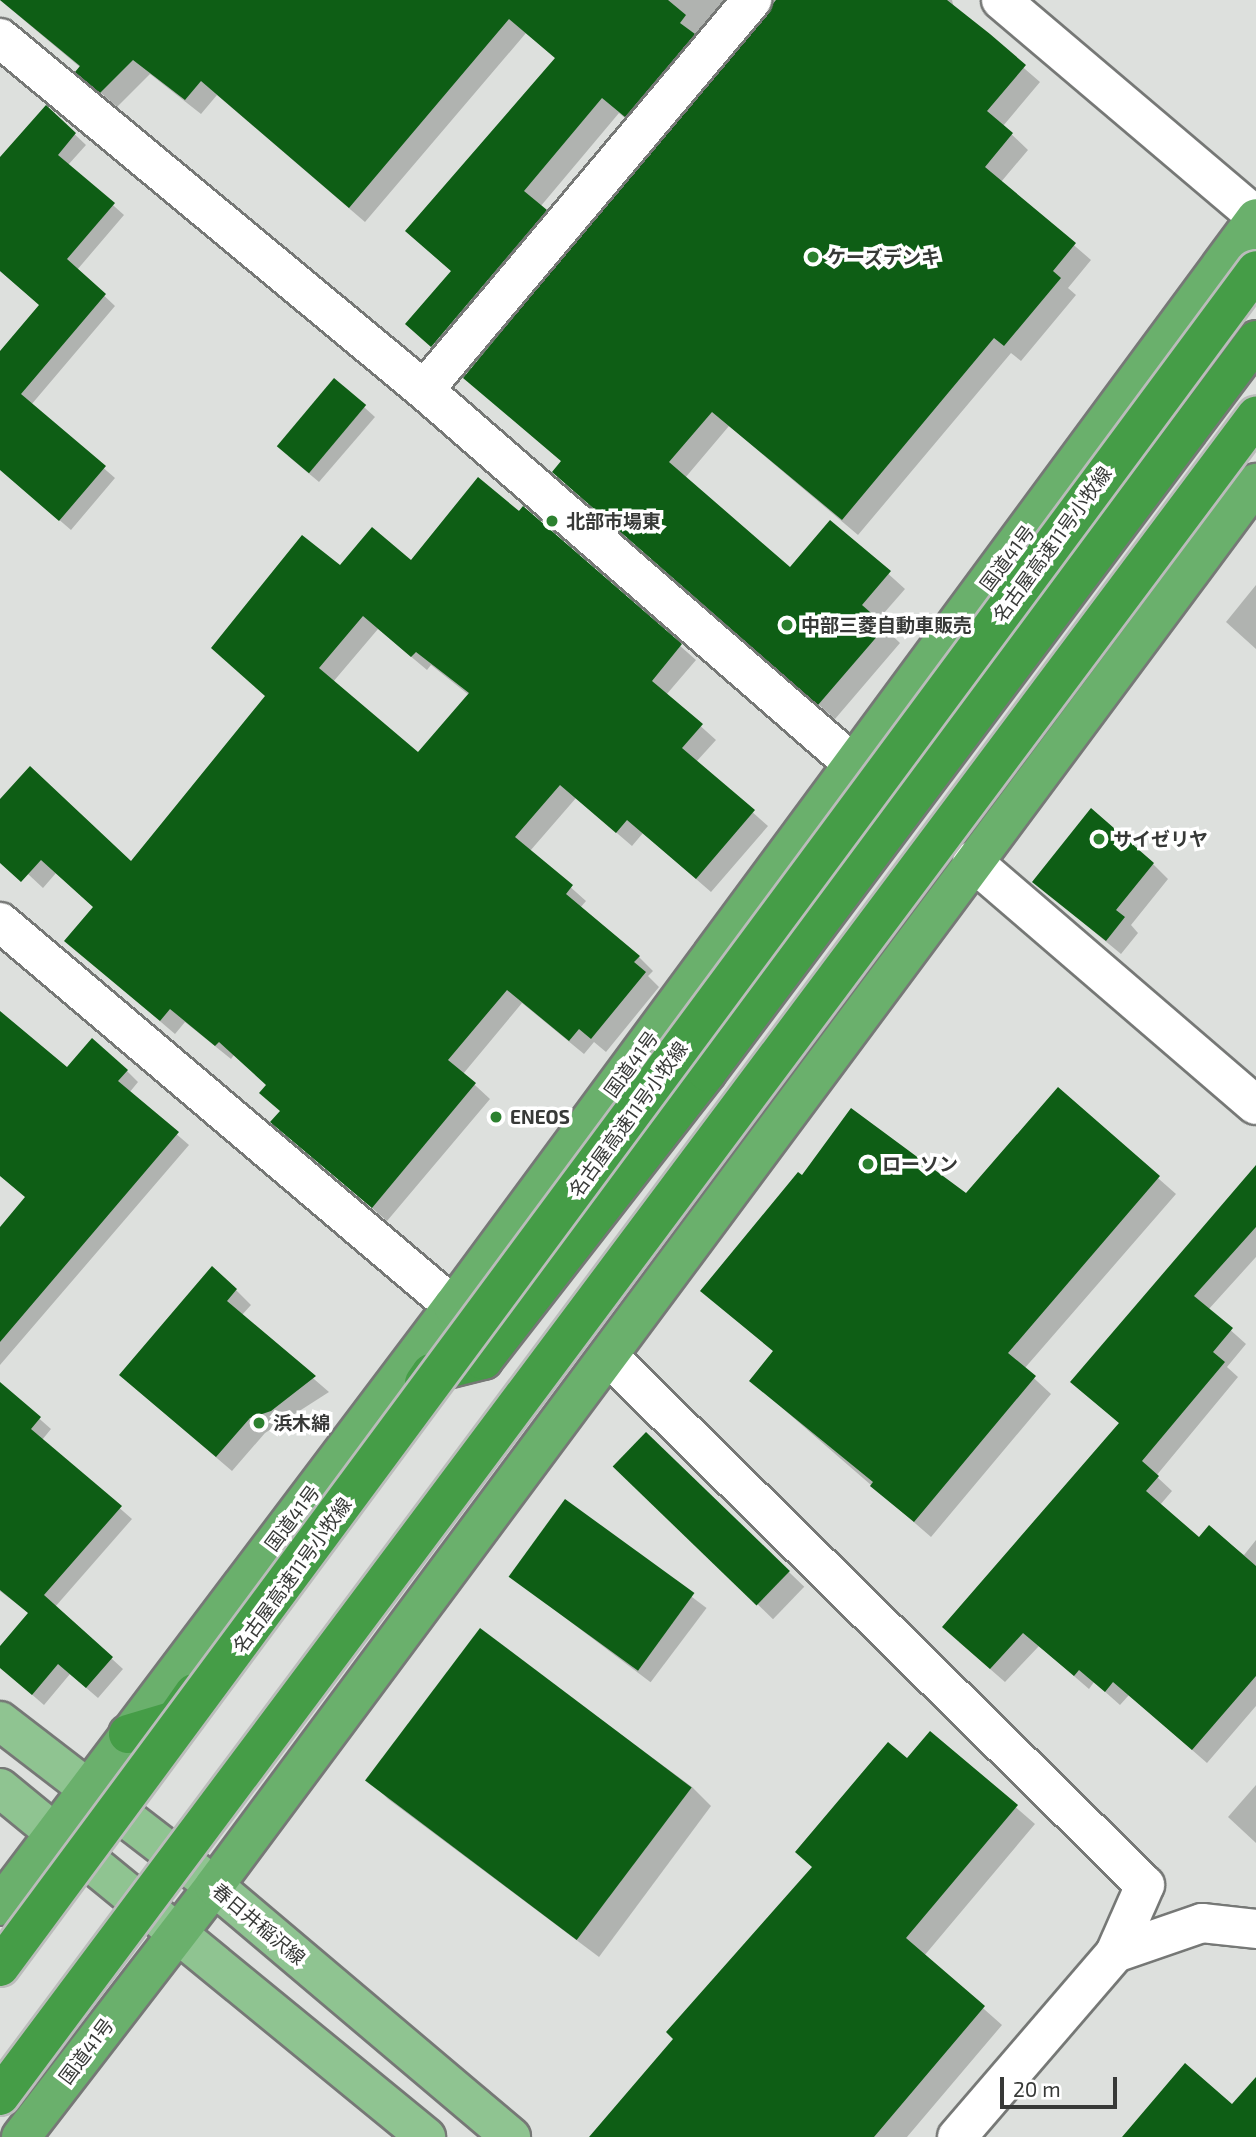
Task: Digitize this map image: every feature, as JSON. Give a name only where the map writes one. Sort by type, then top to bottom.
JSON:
[{"type":"highway","name":"国道41号","points":[[0,1906],[453,1306],[1256,217]]},
{"type":"highway","name":"名古屋高速11号小牧線","points":[[0,1967],[1256,270]]},
{"type":"highway","points":[[128,1734],[175,1720],[431,1373],[483,1360],[707,1072],[1256,340]]},
{"type":"highway","points":[[0,2096],[1256,416]]},
{"type":"highway","name":"国道41号","points":[[21,2137],[214,1886],[609,1357],[972,861],[1256,483]]},
{"type":"main road","name":"春日井稲沢線","points":[[0,1721],[85,1790],[214,1886],[511,2137]]},
{"type":"main road","points":[[0,1788],[178,1930],[426,2137]]},
{"type":"street","points":[[424,390],[752,0]]},
{"type":"street","points":[[1001,0],[1256,217]]},
{"type":"street","points":[[0,38],[424,390],[853,764]]},
{"type":"street","points":[[972,861],[1256,1105]]},
{"type":"street","points":[[0,922],[453,1306]]},
{"type":"street","points":[[609,1357],[1145,1885],[1115,1953],[957,2137]]},
{"type":"street","points":[[1115,1953],[1202,1923],[1256,1929]]},
{"type":"building","points":[[0,0],[668,0],[686,15],[680,23],[695,34],[625,117],[602,98],[524,191],[547,210],[431,347],[405,324],[451,271],[405,231],[555,58],[509,19],[349,208],[201,81],[185,100],[133,60],[100,93],[75,72],[80,66]]},
{"type":"building","name":"ケーズデンキ","points":[[776,0],[947,0],[990,34],[1026,65],[987,111],[1013,133],[985,167],[1076,243],[1053,271],[1061,278],[1004,346],[994,338],[842,520],[712,412],[669,462],[790,567],[830,520],[891,571],[862,605],[886,626],[818,705],[552,472],[561,461],[463,378]]},
{"type":"building","points":[[46,105],[76,133],[58,155],[115,203],[67,259],[106,294],[21,394],[106,466],[59,521],[0,470],[0,351],[39,305],[0,271],[0,157]]},
{"type":"building","points":[[334,378],[366,405],[309,473],[277,446]]},
{"type":"building","points":[[478,477],[519,511],[523,506],[682,644],[652,681],[703,724],[682,748],[755,810],[696,879],[627,820],[616,833],[560,785],[515,837],[573,885],[566,894],[640,956],[634,962],[646,972],[591,1039],[579,1029],[569,1041],[507,990],[448,1060],[476,1083],[372,1208],[270,1122],[280,1111],[259,1093],[266,1085],[219,1042],[215,1046],[170,1009],[160,1021],[64,941],[93,907],[41,860],[21,882],[0,863],[0,799],[30,766],[131,861],[265,696],[211,648],[302,535],[340,565],[372,527],[411,560]],"holes":[[[363,616],[411,657],[416,652],[469,693],[418,752],[319,668]]]},
{"type":"building","points":[[1091,808],[1154,863],[1116,910],[1125,917],[1106,941],[1032,882]]},
{"type":"building","points":[[0,1011],[67,1067],[92,1038],[128,1070],[118,1081],[179,1132],[0,1342],[0,1227],[25,1197],[0,1176]]},
{"type":"building","points":[[1058,1087],[1160,1176],[1008,1353],[1036,1376],[914,1522],[870,1486],[873,1482],[749,1381],[773,1351],[700,1291],[798,1172],[802,1175],[851,1108],[966,1193]]},
{"type":"building","points":[[1256,1165],[1256,1227],[1194,1296],[1233,1328],[1213,1352],[1225,1362],[1142,1461],[1159,1476],[1146,1491],[1199,1537],[1209,1525],[1256,1566],[1256,1676],[1192,1750],[1113,1682],[1105,1692],[1079,1670],[1074,1676],[1023,1633],[990,1669],[942,1627],[1119,1423],[1070,1382]]},
{"type":"building","points":[[212,1266],[237,1289],[227,1301],[316,1376],[271,1411],[250,1418],[216,1457],[119,1375]]},
{"type":"building","points":[[0,1382],[41,1417],[31,1429],[122,1506],[44,1595],[113,1657],[86,1688],[58,1664],[32,1695],[0,1668],[0,1646],[28,1613],[0,1590]]},
{"type":"building","points":[[646,1432],[790,1571],[757,1605],[613,1467]]},
{"type":"building","points":[[565,1499],[694,1593],[638,1671],[509,1577]]},
{"type":"building","points":[[480,1628],[692,1787],[577,1940],[365,1781]]},
{"type":"building","points":[[930,1731],[1018,1805],[906,1938],[985,2006],[874,2137],[589,2137],[673,2039],[666,2032],[812,1867],[795,1852],[888,1742],[907,1758]]},
{"type":"building","points":[[1185,2063],[1232,2104],[1256,2077],[1256,2137],[1122,2137]]},
{"type":"place","name":"ケーズデンキ","points":[[813,257]]},
{"type":"place","name":"北部市場東","points":[[552,521]]},
{"type":"place","name":"中部三菱自動車販売","points":[[787,625]]},
{"type":"place","name":"サイゼリヤ","points":[[1099,839]]},
{"type":"place","name":"ENEOS","points":[[496,1117]]},
{"type":"place","name":"ローソン","points":[[868,1164]]},
{"type":"place","name":"浜木綿","points":[[259,1423]]}]
